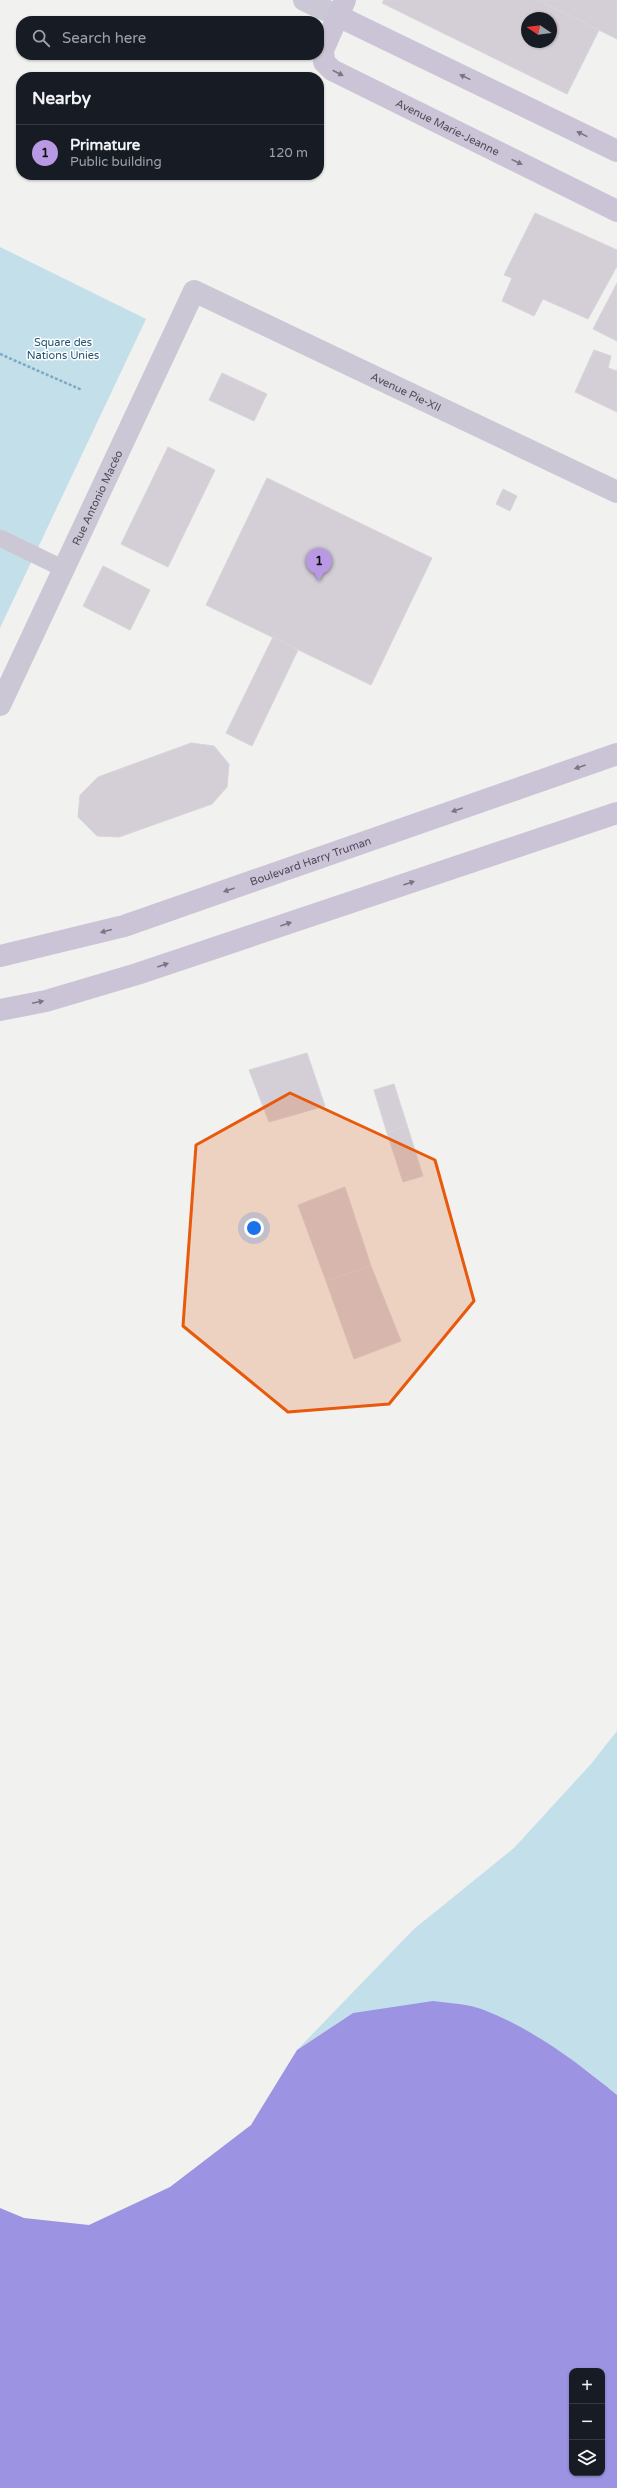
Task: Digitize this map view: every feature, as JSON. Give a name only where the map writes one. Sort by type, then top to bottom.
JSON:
[{"type":"main road","points":[[341,8],[617,151]]},
{"type":"main road","name":"Avenue Marie-Jeanne","points":[[324,48],[341,8]]},
{"type":"main road","name":"Avenue Marie-Jeanne","points":[[324,60],[332,70],[617,211]]},
{"type":"main road","name":"Boulevard Harry Truman","points":[[0,956],[124,926],[617,754]]},
{"type":"main road","points":[[0,1010],[46,1001],[137,974],[617,813]]},
{"type":"street","points":[[304,0],[341,8]]},
{"type":"street","name":"Avenue Pie-XII","points":[[194,291],[617,492]]},
{"type":"street","name":"Rue Antonio Macéo","points":[[0,705],[194,291]]},
{"type":"lane","points":[[0,538],[64,569]]},
{"type":"path","points":[[0,354],[82,390]]},
{"type":"highlighted area","points":[[290,1093],[435,1160],[474,1301],[389,1404],[288,1412],[183,1326],[196,1145]]},
{"type":"green space","name":"Square des Nations Unies","points":[[0,247],[146,319],[0,628]]},
{"type":"green space","points":[[617,1731],[617,2095],[589,2072],[533,2034],[353,2013],[297,2050],[414,1929],[514,1848],[591,1764]]},
{"type":"shaded area","points":[[433,2001],[459,2004],[484,2010],[520,2027],[554,2047],[617,2095],[617,2488],[0,2488],[0,2208],[24,2218],[89,2225],[170,2187],[251,2125],[297,2050],[353,2013]]},
{"type":"building","points":[[384,0],[538,0],[599,30],[567,94],[382,3]]},
{"type":"building","points":[[538,0],[617,0],[617,39],[599,30]]},
{"type":"building","points":[[535,213],[617,250],[617,266],[588,319],[543,299],[534,316],[502,301],[512,278],[504,275]]},
{"type":"building","points":[[617,283],[617,341],[593,329]]},
{"type":"building","points":[[594,350],[611,356],[608,368],[617,371],[617,412],[575,392]]},
{"type":"building","points":[[222,373],[267,394],[254,421],[209,400]]},
{"type":"building","points":[[168,447],[215,470],[168,567],[121,544]]},
{"type":"building","points":[[267,478],[432,558],[371,685],[206,605]]},
{"type":"building","points":[[503,489],[517,496],[510,511],[496,504]]},
{"type":"building","points":[[103,566],[150,590],[130,630],[83,606]]},
{"type":"building","points":[[273,637],[298,650],[252,746],[226,733]]},
{"type":"building","points":[[191,743],[214,746],[229,764],[227,787],[212,804],[119,837],[97,836],[78,817],[80,795],[98,777]]},
{"type":"building","points":[[307,1053],[325,1106],[269,1122],[249,1070]]},
{"type":"building","points":[[394,1084],[407,1125],[387,1133],[374,1090]]},
{"type":"building","points":[[407,1125],[423,1176],[403,1182],[387,1133]]},
{"type":"building","points":[[345,1187],[371,1266],[326,1281],[298,1205]]},
{"type":"building","points":[[371,1266],[401,1341],[354,1359],[326,1281]]},
{"type":"place","name":"Primature","points":[[319,581]]}]
